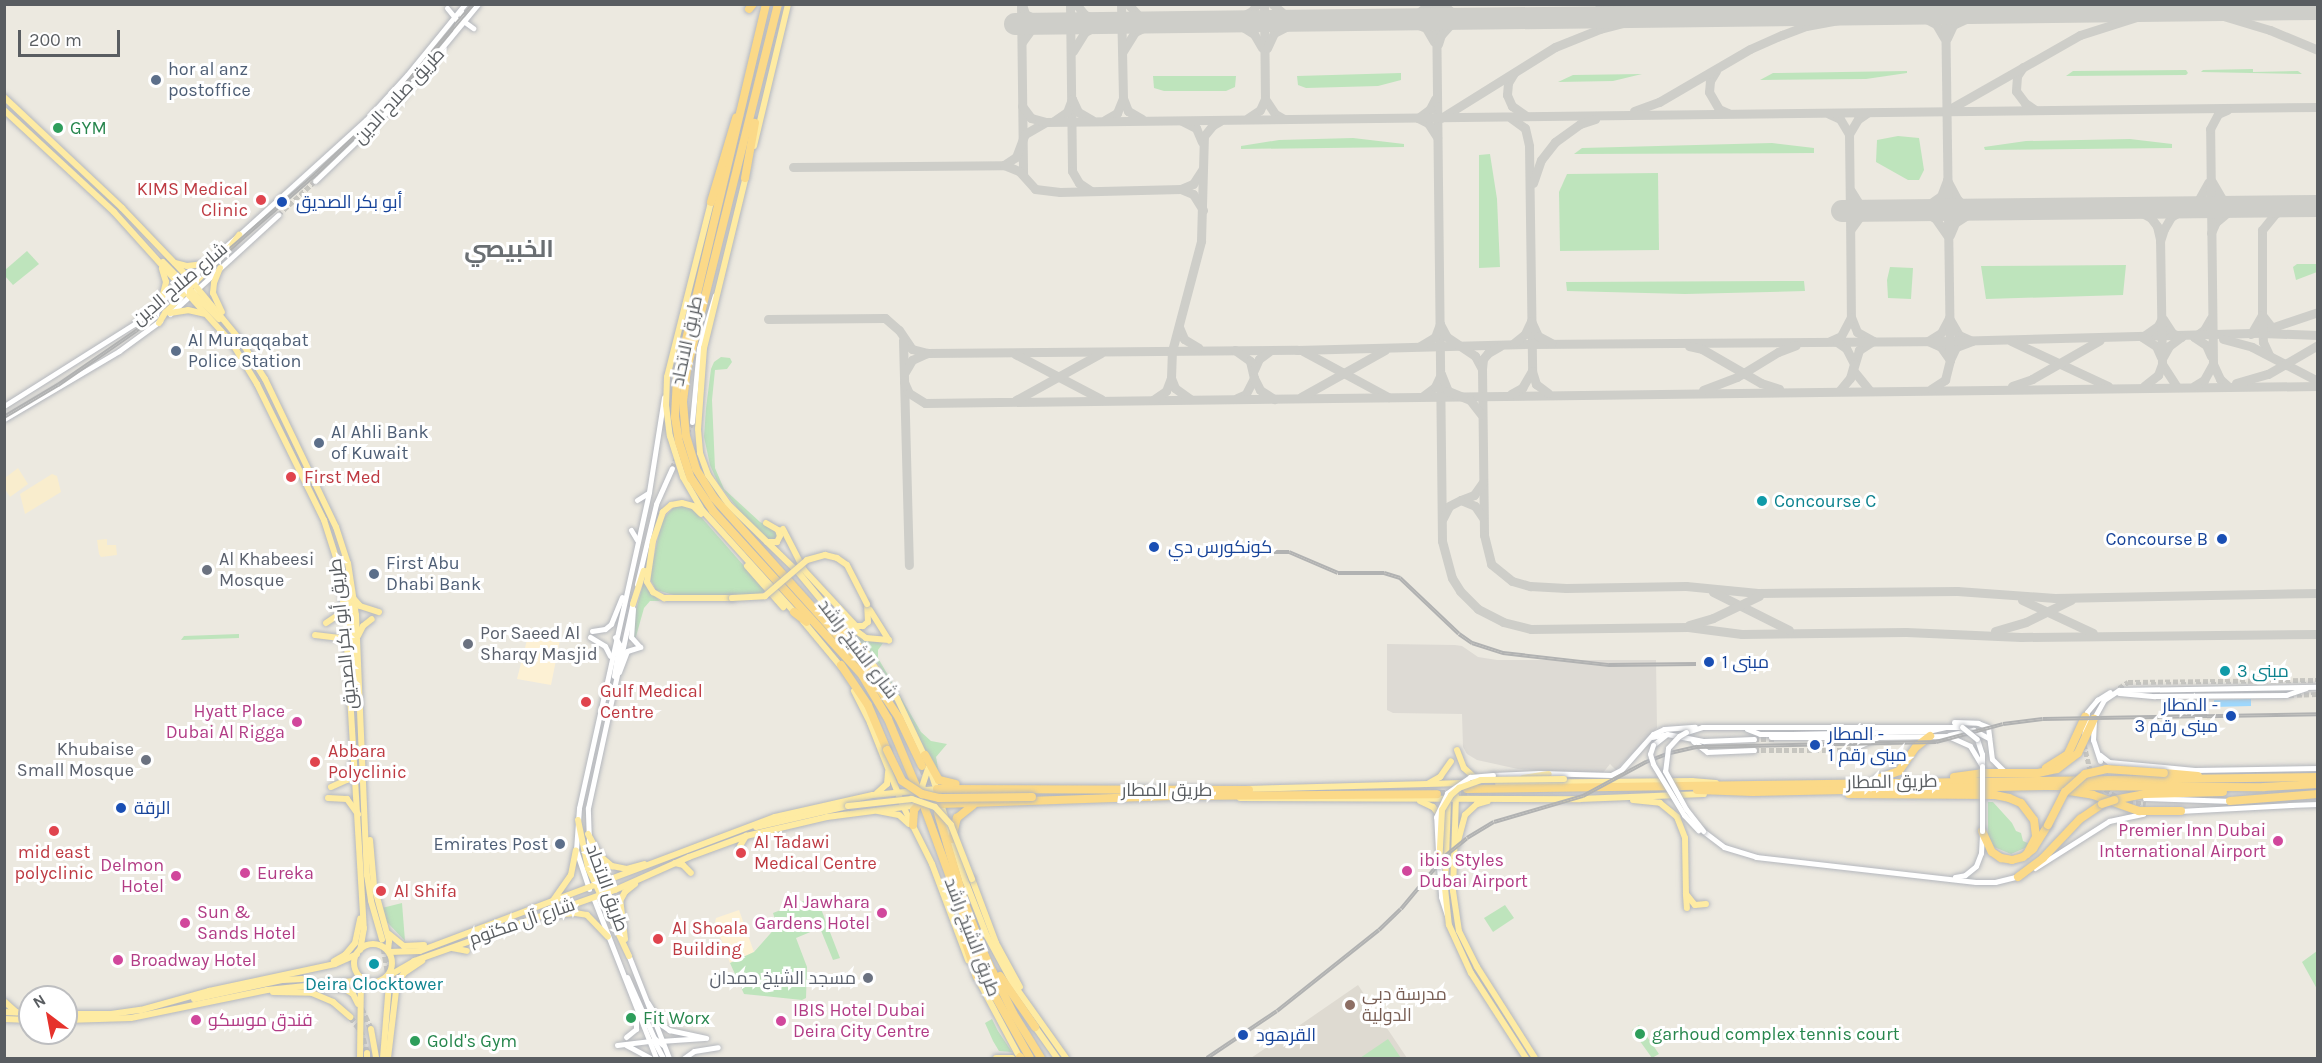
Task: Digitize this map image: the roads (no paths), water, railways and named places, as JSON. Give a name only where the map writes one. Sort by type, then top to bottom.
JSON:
[{"type":"highway","name":"طريق الاتحاد","points":[[766,4],[678,371],[675,397],[676,430],[686,467],[705,501],[862,675],[883,708],[918,787]]},
{"type":"highway","name":"طريق الاتحاد","points":[[778,4],[687,369],[683,402],[684,425],[692,458],[714,498],[878,683],[939,780],[947,784],[967,784],[975,788]]},
{"type":"highway","points":[[745,178],[757,110],[757,95]]},
{"type":"highway","points":[[711,202],[732,126],[741,112]]},
{"type":"highway","points":[[805,598],[818,606],[866,654]]},
{"type":"highway","points":[[794,612],[837,648]]},
{"type":"highway","points":[[841,665],[868,705],[902,781],[922,794],[939,798],[1068,797],[1081,800]]},
{"type":"highway","points":[[1909,782],[2005,772],[2045,772],[2070,762],[2081,749],[2096,714]]},
{"type":"highway","points":[[2018,772],[2046,768],[2065,757],[2073,748],[2085,717]]},
{"type":"highway","points":[[1849,783],[1894,774],[1930,736]]},
{"type":"highway","points":[[1982,831],[1989,848],[2001,858],[2017,859],[2027,854],[2048,825],[2069,787],[2090,772],[2110,769],[2247,780]]},
{"type":"highway","name":"طريق المطار","points":[[1461,790],[1720,784],[2247,780],[2318,777]]},
{"type":"highway","points":[[1189,781],[1196,790]]},
{"type":"highway","points":[[1082,790],[1090,782]]},
{"type":"highway","name":"طريق المطار","points":[[1461,790],[1740,792],[2011,787],[2264,788],[2318,784]]},
{"type":"highway","points":[[2011,787],[2076,792],[2139,811],[2181,811]]},
{"type":"highway","name":"طريق المطار","points":[[938,791],[975,788],[1001,791],[1196,790],[1234,794]]},
{"type":"highway","points":[[2018,877],[2043,858],[2080,819],[2103,804],[2114,800],[2138,794],[2204,793],[2264,788]]},
{"type":"highway","points":[[1818,790],[1865,795],[1995,795],[2008,798],[2021,803],[2034,820],[2036,837],[2027,854]]},
{"type":"highway","points":[[976,977],[921,808],[923,798],[938,791],[1001,791]]},
{"type":"highway","points":[[938,791],[935,799],[941,804]]},
{"type":"highway","name":"طريق المطار","points":[[941,804],[978,803],[1005,806],[1081,800],[1234,794],[1437,792]]},
{"type":"highway","points":[[2230,801],[2318,794]]},
{"type":"highway","points":[[952,839],[954,825],[959,814],[978,803]]},
{"type":"highway","points":[[913,825],[912,816],[921,808]]},
{"type":"highway","name":"طريق الشيخ راشد","points":[[921,808],[990,987],[1030,1059]]},
{"type":"highway","name":"طريق الشيخ راشد","points":[[938,813],[965,904],[985,956],[1013,1013],[1041,1059]]},
{"type":"highway","points":[[959,922],[990,987]]},
{"type":"highway","points":[[985,956],[1037,1023]]},
{"type":"main road","name":"طريق صلاح الدين","points":[[315,181],[373,127],[431,63],[478,4]]},
{"type":"main road","name":"طريق الاتحاد","points":[[692,422],[699,348],[715,295],[788,4]]},
{"type":"main road","points":[[463,7],[461,18],[473,28]]},
{"type":"main road","name":"شارع صلاح الدين","points":[[4,406],[61,368],[120,334],[239,235],[366,120],[463,7]]},
{"type":"main road","points":[[431,63],[435,54],[457,28],[455,17],[447,8]]},
{"type":"main road","name":"طريق أبو بكر الصديق","points":[[4,97],[32,120],[128,214],[173,262],[183,282],[192,290]]},
{"type":"main road","points":[[7,112],[32,120]]},
{"type":"main road","name":"طريق أبو بكر الصديق","points":[[7,112],[103,201],[157,260],[192,290],[207,314],[235,348],[257,384],[324,520],[341,575],[346,619],[363,904],[364,934],[358,952]]},
{"type":"main road","points":[[103,201],[111,204],[123,216],[128,214]]},
{"type":"main road","points":[[711,202],[672,350],[665,389],[670,436],[678,464],[689,490],[716,528]]},
{"type":"main road","name":"شارع صلاح الدين","points":[[4,420],[119,351],[159,323],[192,290],[220,268],[278,215]]},
{"type":"main road","points":[[159,323],[165,313],[192,290],[239,235]]},
{"type":"main road","points":[[146,248],[183,282]]},
{"type":"main road","points":[[157,260],[166,282],[161,302]]},
{"type":"main road","points":[[173,262],[188,266],[204,264]]},
{"type":"main road","points":[[220,268],[213,283],[213,293],[230,327]]},
{"type":"main road","points":[[192,290],[230,327]]},
{"type":"main road","name":"شارع الشيخ راشد","points":[[715,295],[704,348],[698,441],[708,475],[728,504],[816,593],[866,654],[897,698],[938,791]]},
{"type":"main road","points":[[170,313],[188,310],[207,314]]},
{"type":"main road","name":"طريق أبو بكر الصديق","points":[[230,327],[265,379],[336,527],[347,557],[357,623],[369,888],[382,939]]},
{"type":"main road","name":"طريق الاتحاد","points":[[618,642],[649,492],[665,389]]},
{"type":"main road","name":"طريق الاتحاد","points":[[593,888],[576,850],[582,789],[610,658],[632,605],[656,504],[672,468]]},
{"type":"main road","points":[[637,500],[649,492]]},
{"type":"main road","points":[[615,678],[627,651],[640,647],[631,637],[634,618],[632,605],[660,517],[667,508],[677,503],[693,506],[716,528],[841,665],[866,712],[899,799],[889,807]]},
{"type":"main road","points":[[765,523],[778,530],[780,536],[774,543],[766,542]]},
{"type":"main road","points":[[783,529],[804,570],[856,626],[863,626],[868,622],[867,604]]},
{"type":"main road","points":[[631,530],[638,540]]},
{"type":"main road","points":[[653,541],[646,576],[650,587],[656,594],[668,599],[765,596],[807,560],[825,555],[837,558],[847,565],[889,640],[872,640],[860,636],[816,593]]},
{"type":"main road","points":[[735,549],[783,607]]},
{"type":"main road","points":[[610,658],[605,646],[591,634],[605,629],[614,621],[632,567]]},
{"type":"main road","points":[[341,575],[346,585],[351,619],[357,623]]},
{"type":"main road","points":[[353,594],[360,606],[379,612]]},
{"type":"main road","points":[[326,623],[338,615],[344,599]]},
{"type":"main road","points":[[346,619],[352,626],[355,672],[359,681]]},
{"type":"main road","points":[[357,636],[363,626],[372,620]]},
{"type":"main road","points":[[315,635],[340,638],[348,647]]},
{"type":"main road","points":[[615,678],[618,642]]},
{"type":"main road","name":"طريق الاتحاد","points":[[615,678],[590,798],[588,834],[595,862],[647,1002],[655,1041],[656,1059]]},
{"type":"main road","points":[[2100,761],[2095,749],[2096,714],[2107,697],[2126,688],[2318,687]]},
{"type":"main road","points":[[2084,739],[2085,717],[2102,696],[2113,692]]},
{"type":"main road","points":[[1923,725],[1933,722],[1982,724],[1988,727],[1992,759],[2005,772]]},
{"type":"main road","points":[[1760,734],[1934,730],[1950,725]]},
{"type":"main road","points":[[1234,794],[1329,800],[1448,798],[1461,790],[1491,780],[1549,774],[1611,776],[1621,770],[1647,737],[1658,731],[1702,727],[1950,725],[1962,727],[1977,739],[1982,754],[1982,831],[1981,853],[1976,866],[1965,874],[1944,878]]},
{"type":"main road","points":[[1839,732],[1849,726]]},
{"type":"main road","points":[[1702,727],[1678,736],[1668,748],[1665,771],[1702,832]]},
{"type":"main road","points":[[1744,727],[1760,734],[1778,737],[1856,737],[1870,732]]},
{"type":"main road","points":[[1854,739],[1942,736],[1973,730],[1989,738]]},
{"type":"main road","points":[[1634,752],[1654,736],[1667,734],[1693,740],[1754,739]]},
{"type":"main road","points":[[1667,734],[1653,745],[1650,753],[1653,764],[1684,815],[1702,832],[1724,847],[1756,857],[1944,878],[1995,882],[2018,877],[2109,821],[2128,816],[2318,804]]},
{"type":"main road","points":[[1942,736],[1965,743],[1974,750],[1982,766]]},
{"type":"main road","points":[[1856,747],[1878,737]]},
{"type":"main road","points":[[1693,740],[1707,752],[1754,750]]},
{"type":"main road","points":[[331,787],[343,784],[349,778],[354,747]]},
{"type":"main road","points":[[2095,749],[2106,761],[2195,770],[2318,768]]},
{"type":"main road","points":[[1456,750],[1466,771],[1491,780]]},
{"type":"main road","name":"طريق أبو بكر الصديق","points":[[363,760],[372,878],[389,941],[388,951]]},
{"type":"main road","points":[[903,806],[918,787],[925,761]]},
{"type":"main road","points":[[1425,784],[1440,777],[1451,761]]},
{"type":"main road","points":[[873,795],[887,784],[886,763]]},
{"type":"main road","points":[[1439,866],[1442,810],[1451,795],[1459,788],[1481,780],[1564,779],[1632,782]]},
{"type":"main road","points":[[1379,780],[1387,785]]},
{"type":"main road","points":[[1526,1059],[1471,973],[1455,942],[1441,897],[1436,817],[1443,799],[1463,780],[1699,781],[1720,784]]},
{"type":"main road","points":[[1234,794],[1425,784],[1512,798]]},
{"type":"main road","name":"طريق المطار","points":[[896,791],[915,790],[918,787],[938,791]]},
{"type":"main road","points":[[1448,798],[1461,790]]},
{"type":"main road","points":[[1461,790],[1454,851],[1454,904],[1463,941],[1535,1059]]},
{"type":"main road","points":[[896,791],[921,808]]},
{"type":"main road","points":[[896,791],[922,841],[976,977],[1018,1058],[996,1059]]},
{"type":"main road","name":"شارع آل مكتوم","points":[[388,951],[415,952],[451,940],[789,814],[896,791]]},
{"type":"main road","points":[[1454,851],[1462,820],[1469,810],[1482,802],[1512,798],[1740,792]]},
{"type":"main road","points":[[1615,797],[1660,803],[1677,817],[1685,838],[1687,908]]},
{"type":"main road","points":[[327,798],[347,800],[359,816]]},
{"type":"main road","points":[[1447,916],[1448,798]]},
{"type":"main road","points":[[747,828],[849,806],[912,799],[935,807],[951,825],[999,950],[1057,1059]]},
{"type":"main road","points":[[1407,799],[1424,802],[1436,810],[1442,820],[1446,846]]},
{"type":"main road","points":[[1329,800],[1335,805]]},
{"type":"main road","points":[[1372,805],[1380,800]]},
{"type":"main road","points":[[2145,801],[2230,801],[2292,805]]},
{"type":"main road","points":[[941,804],[978,917],[998,966],[1037,1023],[1066,1059]]},
{"type":"main road","name":"طريق المطار","points":[[903,806],[921,808],[941,804]]},
{"type":"main road","name":"شارع آل مكتوم","points":[[387,981],[408,964],[608,892],[746,836],[812,820],[903,806]]},
{"type":"main road","points":[[1448,807],[1452,809],[1451,842],[1454,851]]},
{"type":"main road","points":[[874,809],[902,817],[922,841]]},
{"type":"main road","points":[[578,820],[593,888],[629,956]]},
{"type":"main road","points":[[588,834],[600,856],[612,866],[627,869],[654,863]]},
{"type":"main road","points":[[740,846],[746,836]]},
{"type":"main road","points":[[551,904],[571,875],[576,850]]},
{"type":"main road","points":[[675,863],[684,865],[691,873]]},
{"type":"main road","points":[[625,939],[620,901],[625,892],[640,879]]},
{"type":"main road","points":[[1686,894],[1695,905],[1706,904]]},
{"type":"main road","name":"طريق الاتحاد","points":[[596,896],[608,938],[636,1006],[655,1041],[669,1059]]},
{"type":"main road","points":[[309,970],[340,958],[352,947],[359,930],[363,904]]},
{"type":"main road","points":[[543,915],[575,913],[587,915],[608,938]]},
{"type":"main road","points":[[524,929],[530,920]]},
{"type":"main road","points":[[383,925],[394,940],[407,947],[451,940]]},
{"type":"main road","points":[[173,1002],[209,991],[340,962],[377,945],[388,951],[392,968],[387,981],[383,1059]]},
{"type":"main road","points":[[452,947],[467,951]]},
{"type":"main road","points":[[358,952],[355,966],[360,977],[358,1059]]},
{"type":"main road","points":[[388,1059],[397,983],[407,970],[438,953]]},
{"type":"main road","points":[[622,970],[635,991],[663,1059]]},
{"type":"main road","points":[[360,977],[373,982],[387,981]]},
{"type":"main road","points":[[78,1020],[130,1018],[240,995],[354,981],[360,977]]},
{"type":"main road","points":[[78,1014],[121,1013],[277,981],[302,979]]},
{"type":"main road","points":[[310,985],[345,989],[353,994],[360,1009]]},
{"type":"main road","points":[[240,995],[289,991],[312,993],[333,1002],[350,1017]]},
{"type":"main road","points":[[5,1002],[17,1012]]},
{"type":"main road","points":[[617,1045],[706,1038],[665,1028],[653,1007],[647,1002]]},
{"type":"main road","points":[[626,1037],[637,1026],[636,1006]]},
{"type":"main road","points":[[4,1012],[17,1012]]},
{"type":"main road","points":[[371,1029],[376,1059]]},
{"type":"main road","points":[[627,1046],[650,1059]]},
{"type":"main road","points":[[684,1059],[694,1051],[718,1047]]},
{"type":"water","points":[[2251,699],[2251,706],[2214,707],[2214,700]]},
{"type":"tunnel","points":[[278,215],[315,181]]},
{"type":"tunnel","points":[[672,468],[692,422]]},
{"type":"tunnel","points":[[2119,688],[2128,682],[2318,680]]},
{"type":"tunnel","points":[[2289,695],[2318,694]]},
{"type":"tunnel","points":[[1754,739],[1775,739]]},
{"type":"tunnel","points":[[2084,744],[2091,775]]},
{"type":"tunnel","points":[[1754,750],[1846,750],[1856,747]]},
{"type":"tunnel","points":[[922,766],[932,794]]},
{"type":"tunnel","points":[[2099,785],[2121,800],[2146,804]]},
{"type":"tunnel","points":[[1437,794],[1467,794]]},
{"type":"tunnel","points":[[382,939],[389,978]]},
{"type":"tunnel","points":[[302,979],[327,983]]},
{"type":"tunnel","points":[[361,1008],[371,1029]]},
{"type":"tunnel","points":[[350,1017],[360,1030],[367,1053]]},
{"type":"railway","points":[[4,417],[58,385],[136,331],[316,174],[390,103],[473,4]]},
{"type":"railway","points":[[1211,552],[1289,552],[1338,573],[1384,573],[1400,578],[1459,634],[1472,643],[1503,653],[1609,665],[1696,664]]},
{"type":"railway","points":[[1207,1058],[1277,1011],[1379,930],[1401,909],[1445,856],[1467,838],[1494,822],[1583,796],[1646,762],[1670,753],[1697,747],[1936,742],[2003,724],[2043,719],[2318,714]]},
{"type":"place","name":"hor al anz postoffice","points":[[156,80]]},
{"type":"place","name":"GYM","points":[[58,128]]},
{"type":"place","name":"KIMS Medical Clinic","points":[[261,200]]},
{"type":"place","name":"أبو بكر الصديق","points":[[282,202]]},
{"type":"place","name":"Al Muraqqabat Police Station","points":[[176,351]]},
{"type":"place","name":"Al Ahli Bank of Kuwait","points":[[319,443]]},
{"type":"place","name":"First Med","points":[[291,477]]},
{"type":"place","name":"Concourse C","points":[[1762,501]]},
{"type":"place","name":"Concourse B","points":[[2222,539]]},
{"type":"place","name":"كونكورس دي","points":[[1154,547]]},
{"type":"place","name":"Al Khabeesi Mosque","points":[[207,570]]},
{"type":"place","name":"First Abu Dhabi Bank","points":[[374,574]]},
{"type":"place","name":"Por Saeed Al Sharqy Masjid","points":[[468,644]]},
{"type":"place","name":"مبنى 1","points":[[1709,662]]},
{"type":"place","name":"مبنى 3","points":[[2225,671]]},
{"type":"place","name":"Gulf Medical Centre","points":[[586,702]]},
{"type":"place","name":"المطار - مبنى رقم 3","points":[[2231,716]]},
{"type":"place","name":"Hyatt Place Dubai Al Rigga","points":[[297,722]]},
{"type":"place","name":"المطار - مبنى رقم 1","points":[[1815,745]]},
{"type":"place","name":"Khubaise Small Mosque","points":[[146,760]]},
{"type":"place","name":"Abbara Polyclinic","points":[[315,762]]},
{"type":"place","name":"الرقة","points":[[121,808]]},
{"type":"place","name":"mid east polyclinic","points":[[54,831]]},
{"type":"place","name":"Premier Inn Dubai International Airport","points":[[2278,841]]},
{"type":"place","name":"Emirates Post","points":[[560,844]]},
{"type":"place","name":"Al Tadawi Medical Centre","points":[[741,853]]},
{"type":"place","name":"ibis Styles Dubai Airport","points":[[1407,871]]},
{"type":"place","name":"Eureka","points":[[245,873]]},
{"type":"place","name":"Delmon Hotel","points":[[176,876]]},
{"type":"place","name":"Al Shifa","points":[[381,891]]},
{"type":"place","name":"Al Jawhara Gardens Hotel","points":[[882,913]]},
{"type":"place","name":"Sun & Sands Hotel","points":[[185,923]]},
{"type":"place","name":"Al Shoala Building","points":[[658,939]]},
{"type":"place","name":"Broadway Hotel","points":[[118,960]]},
{"type":"place","name":"Deira Clocktower","points":[[374,964]]},
{"type":"place","name":"مسجد الشيخ حمدان","points":[[868,978]]},
{"type":"place","name":"مدرسة دبي الدولية","points":[[1350,1005]]},
{"type":"place","name":"Fit Worx","points":[[631,1018]]},
{"type":"place","name":"فندق موسكو","points":[[196,1020]]},
{"type":"place","name":"IBIS Hotel Dubai Deira City Centre","points":[[781,1021]]},
{"type":"place","name":"garhoud complex tennis court","points":[[1640,1034]]},
{"type":"place","name":"القرهود","points":[[1243,1035]]},
{"type":"place","name":"Gold's Gym","points":[[415,1041]]},
{"type":"district","name":"الخبيصي","points":[[509,250]]}]
